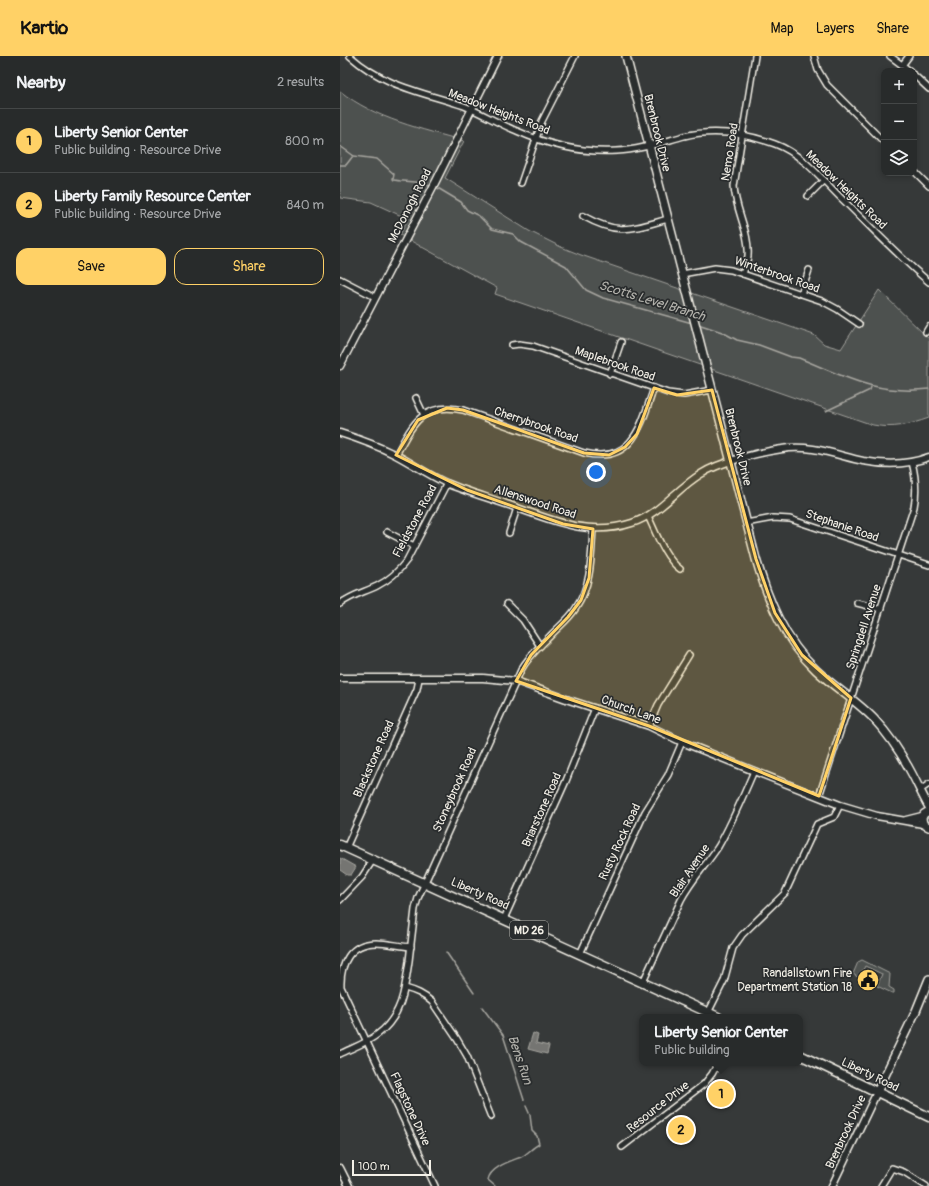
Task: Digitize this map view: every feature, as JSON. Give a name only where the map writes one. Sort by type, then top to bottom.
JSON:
[{"type":"main road","name":"Brenbrook Drive","points":[[626,56],[746,523],[764,584],[775,613],[784,630],[802,655],[816,670],[873,718],[887,734],[900,753],[929,807]]},
{"type":"main road","name":"Brenbrook Drive","points":[[921,792],[925,814],[922,820],[927,826]]},
{"type":"main road","name":"Liberty Road","points":[[343,846],[712,1014]]},
{"type":"main road","name":"Brenbrook Drive","points":[[877,1092],[916,1011],[929,979]]},
{"type":"main road","name":"Liberty Road","points":[[803,1056],[929,1117]]},
{"type":"street","name":"Meadow Heights Road","points":[[350,56],[363,67],[390,83],[472,109],[535,139],[564,146],[597,151],[620,151],[649,146],[686,136],[720,133],[761,140],[788,150],[808,164],[902,258],[929,282]]},
{"type":"street","name":"McDonogh Road","points":[[340,366],[436,181],[498,56]]},
{"type":"street","points":[[521,182],[535,139],[548,107],[575,56]]},
{"type":"street","name":"Nemo Road","points":[[743,274],[747,262],[748,248],[736,202],[734,186],[755,56]]},
{"type":"street","points":[[814,56],[818,70],[827,85],[882,140]]},
{"type":"street","points":[[890,56],[907,68]]},
{"type":"street","points":[[903,64],[909,56]]},
{"type":"street","points":[[917,78],[929,89]]},
{"type":"street","points":[[917,174],[929,186]]},
{"type":"street","points":[[808,196],[824,180]]},
{"type":"street","points":[[583,216],[597,224],[616,229],[636,227],[668,219]]},
{"type":"street","name":"Winterbrook Road","points":[[682,274],[715,268],[731,270],[830,305],[859,324]]},
{"type":"street","points":[[801,294],[809,270]]},
{"type":"street","points":[[340,279],[375,297]]},
{"type":"street","points":[[610,374],[621,342]]},
{"type":"street","name":"Maplebrook Road","points":[[512,345],[519,344],[533,346],[610,374],[676,395],[692,394],[712,390]]},
{"type":"street","name":"Cherrybrook Road","points":[[396,455],[412,425],[424,415],[439,409],[447,408],[459,409],[584,453],[601,456],[618,452],[625,448],[634,438],[641,426],[654,388]]},
{"type":"street","points":[[416,398],[424,415]]},
{"type":"street","name":"Allenswood Road","points":[[340,433],[372,444],[396,455],[447,483],[563,524],[593,529],[618,527],[632,523],[648,516],[665,504],[693,479],[710,468],[779,449],[800,447],[874,463],[886,464],[912,462],[929,457]]},
{"type":"street","name":"Springdell Avenue","points":[[819,796],[914,507],[916,496],[916,475],[912,462]]},
{"type":"street","name":"Fieldstone Road","points":[[340,604],[345,600],[377,586],[394,575],[407,560],[447,483]]},
{"type":"street","points":[[509,533],[517,508]]},
{"type":"street","points":[[648,516],[668,557],[676,566],[680,568]]},
{"type":"street","name":"Stephanie Road","points":[[746,523],[773,518],[790,519],[929,565]]},
{"type":"street","name":"Stoneybrook Road","points":[[340,1054],[377,1036],[392,1020],[402,1002],[411,947],[415,909],[418,898],[516,680],[526,662],[576,609],[581,600],[589,578],[593,529]]},
{"type":"street","points":[[387,532],[414,546]]},
{"type":"street","points":[[857,603],[881,609]]},
{"type":"street","points":[[507,604],[523,620],[540,646]]},
{"type":"street","points":[[649,726],[658,706],[689,655]]},
{"type":"street","name":"Church Lane","points":[[340,678],[483,678],[516,680],[569,700],[649,726],[682,742],[840,805],[878,816],[904,820],[927,826]]},
{"type":"street","name":"Blackstone Road","points":[[343,846],[417,689],[419,679]]},
{"type":"street","name":"Briarstone Road","points":[[504,919],[566,781],[596,708]]},
{"type":"street","name":"Rusty Rock Road","points":[[580,954],[645,812],[668,775],[682,742]]},
{"type":"street","name":"Blair Avenue","points":[[643,982],[681,900],[688,887],[717,848],[754,771]]},
{"type":"street","points":[[921,792],[929,784]]},
{"type":"street","points":[[708,1012],[724,981],[730,956],[737,941],[785,892],[817,824],[834,817],[840,805]]},
{"type":"street","name":"Church Lane","points":[[904,820],[925,814]]},
{"type":"street","points":[[340,900],[362,877],[373,860]]},
{"type":"street","name":"Flagstone Drive","points":[[411,947],[376,943],[359,947],[352,952],[342,967],[340,977],[341,987],[435,1186]]},
{"type":"street","points":[[405,988],[416,991],[432,1002],[457,1039],[474,1073],[491,1117]]},
{"type":"street","name":"Resource Drive","points":[[622,1147],[704,1084],[716,1066]]},
{"type":"street","name":"Brenbrook Drive","points":[[832,1186],[877,1092]]},
{"type":"street","points":[[340,1168],[349,1186]]},
{"type":"street","points":[[880,1186],[892,1168],[904,1172],[926,1186]]},
{"type":"highlighted area","points":[[654,388],[677,395],[712,390],[756,559],[775,613],[802,655],[851,698],[819,796],[649,726],[516,681],[531,655],[568,617],[581,600],[589,578],[593,529],[563,524],[467,490],[396,455],[418,420],[447,408],[463,410],[584,453],[609,455],[625,447],[637,434]]},
{"type":"shaded area","points":[[340,91],[368,109],[384,116],[399,122],[464,141],[445,178],[529,231],[581,255],[814,335],[824,344],[841,349],[879,290],[929,339],[929,418],[901,426],[887,427],[873,425],[495,294],[497,288],[400,235],[408,219],[371,202],[340,198]]},
{"type":"shaded area","points":[[340,858],[356,867],[351,875],[347,875],[340,870]]},
{"type":"shaded area","points":[[862,960],[890,974],[889,987],[894,990],[894,993],[877,986],[882,974],[865,966],[859,978],[853,974],[858,962]]},
{"type":"shaded area","points":[[533,1033],[538,1035],[536,1043],[549,1046],[547,1054],[528,1049]]},
{"type":"waterway","name":"Scotts Level Branch","points":[[340,146],[354,156],[377,159],[394,174],[394,180],[418,182],[432,186]]},
{"type":"waterway","points":[[340,165],[346,165],[353,156]]},
{"type":"waterway","name":"Scotts Level Branch","points":[[436,187],[461,202],[467,210],[479,216],[492,229],[513,234],[521,242],[566,266],[586,290],[603,298],[692,323]]},
{"type":"waterway","name":"Scotts Level Branch","points":[[698,324],[722,332],[737,340],[759,345],[791,357],[799,358],[862,383],[893,389],[929,389]]},
{"type":"waterway","points":[[826,411],[870,390],[871,387]]},
{"type":"waterway","name":"Bens Run","points":[[446,952],[474,993]]},
{"type":"waterway","name":"Bens Run","points":[[482,1007],[503,1035],[524,1100]]},
{"type":"waterway","name":"Bens Run","points":[[495,1186],[488,1180],[493,1171],[502,1165],[523,1156],[539,1144],[537,1136],[532,1131],[530,1115],[526,1106]]},
{"type":"place","name":"Randallstown Fire Department Station 18","points":[[868,980]]},
{"type":"place","name":"Liberty Senior Center","points":[[721,1094]]},
{"type":"place","name":"Liberty Family Resource Center","points":[[681,1130]]}]
